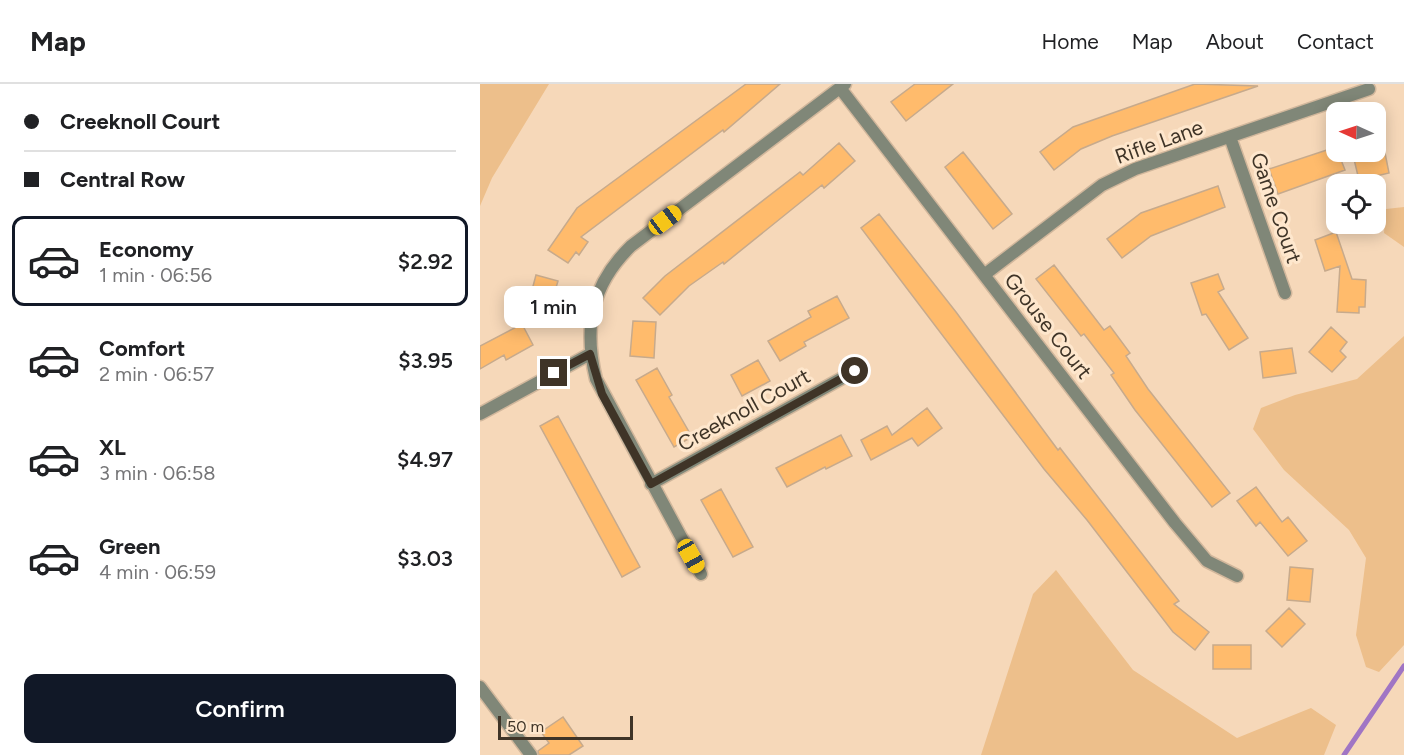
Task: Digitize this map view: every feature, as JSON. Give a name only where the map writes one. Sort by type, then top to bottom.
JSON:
[{"type":"street","name":"Grouse Court","points":[[843,86],[984,275],[1207,561],[1237,576]]},
{"type":"street","points":[[701,574],[602,394],[590,354],[589,332],[596,298],[620,256],[843,86]]},
{"type":"street","name":"Rifle Lane","points":[[984,275],[1102,185],[1135,169],[1369,89]]},
{"type":"street","name":"Game Court","points":[[1230,137],[1285,293]]},
{"type":"street","points":[[480,414],[590,354]]},
{"type":"street","name":"Creeknoll Court","points":[[651,484],[855,371]]},
{"type":"street","points":[[480,687],[531,755]]},
{"type":"shaded area","points":[[480,84],[549,84],[492,178],[480,206]]},
{"type":"shaded area","points":[[1404,207],[1404,247],[1385,234],[1386,209]]},
{"type":"shaded area","points":[[1404,336],[1404,645],[1379,672],[1366,667],[1356,635],[1366,558],[1349,530],[1284,470],[1253,429],[1261,408],[1295,395],[1357,379]]},
{"type":"shaded area","points":[[1056,570],[1133,670],[1237,738],[1311,708],[1336,725],[1324,755],[981,755],[1033,594]]},
{"type":"building","points":[[746,84],[780,84],[724,132],[723,130],[581,237],[588,242],[579,255],[576,252],[568,263],[548,250],[577,208]]},
{"type":"building","points":[[915,84],[953,84],[906,121],[891,102]]},
{"type":"building","points":[[1195,84],[1258,86],[1112,136],[1081,149],[1054,170],[1040,152],[1073,127]]},
{"type":"building","points":[[839,143],[855,161],[824,188],[822,185],[724,264],[723,262],[689,286],[660,315],[643,298],[665,276],[800,172],[803,175]]},
{"type":"building","points":[[1326,150],[1326,162],[1342,162],[1345,170],[1326,174],[1326,177],[1278,194],[1269,169]]},
{"type":"building","points":[[963,152],[1012,214],[993,229],[945,167]]},
{"type":"building","points":[[1386,158],[1389,173],[1358,174],[1355,162],[1386,162]]},
{"type":"building","points":[[1218,186],[1225,207],[1151,236],[1122,258],[1107,239],[1141,213]]},
{"type":"building","points":[[879,214],[956,312],[1058,450],[1060,448],[1179,601],[1174,604],[1209,632],[1195,650],[1173,632],[1087,520],[1044,469],[861,228]]},
{"type":"building","points":[[1337,234],[1352,279],[1366,280],[1365,307],[1359,307],[1359,313],[1337,312],[1340,266],[1325,271],[1315,240]]},
{"type":"building","points":[[1054,265],[1104,330],[1110,326],[1130,353],[1126,356],[1148,389],[1230,493],[1212,507],[1135,410],[1111,375],[1114,373],[1084,334],[1081,336],[1036,279]]},
{"type":"building","points":[[1218,274],[1224,289],[1218,292],[1248,338],[1229,350],[1206,314],[1202,315],[1191,283]]},
{"type":"building","points":[[536,275],[558,281],[549,311],[528,305]]},
{"type":"building","points":[[837,296],[849,318],[804,342],[806,346],[780,361],[768,341],[811,317],[808,311]]},
{"type":"building","points":[[633,321],[656,322],[654,358],[630,356]]},
{"type":"building","points":[[522,324],[533,345],[506,360],[504,355],[480,369],[480,346]]},
{"type":"building","points":[[1331,327],[1347,342],[1340,351],[1346,357],[1332,372],[1309,352]]},
{"type":"building","points":[[1292,348],[1296,373],[1263,378],[1260,352]]},
{"type":"building","points":[[758,360],[770,381],[742,396],[731,375]]},
{"type":"building","points":[[657,368],[672,395],[669,397],[692,437],[674,447],[636,380]]},
{"type":"building","points":[[927,408],[942,428],[918,446],[912,438],[871,460],[861,440],[887,426],[892,435]]},
{"type":"building","points":[[558,416],[640,567],[622,577],[540,426]]},
{"type":"building","points":[[841,435],[852,456],[787,487],[776,468]]},
{"type":"building","points":[[1256,487],[1282,522],[1288,517],[1307,541],[1288,556],[1260,522],[1256,526],[1237,501]]},
{"type":"building","points":[[721,489],[753,547],[733,557],[701,500]]},
{"type":"building","points":[[1290,567],[1313,569],[1310,602],[1287,600]]},
{"type":"building","points":[[1289,608],[1305,624],[1282,647],[1266,631]]},
{"type":"building","points":[[1213,645],[1251,645],[1251,669],[1213,669]]},
{"type":"building","points":[[563,717],[583,746],[569,755],[539,755],[538,751],[549,743],[541,732]]},
{"type":"waterway","points":[[1344,755],[1404,666]]},
{"type":"route","points":[[554,373],[590,354],[602,394],[651,484],[855,371]]}]
